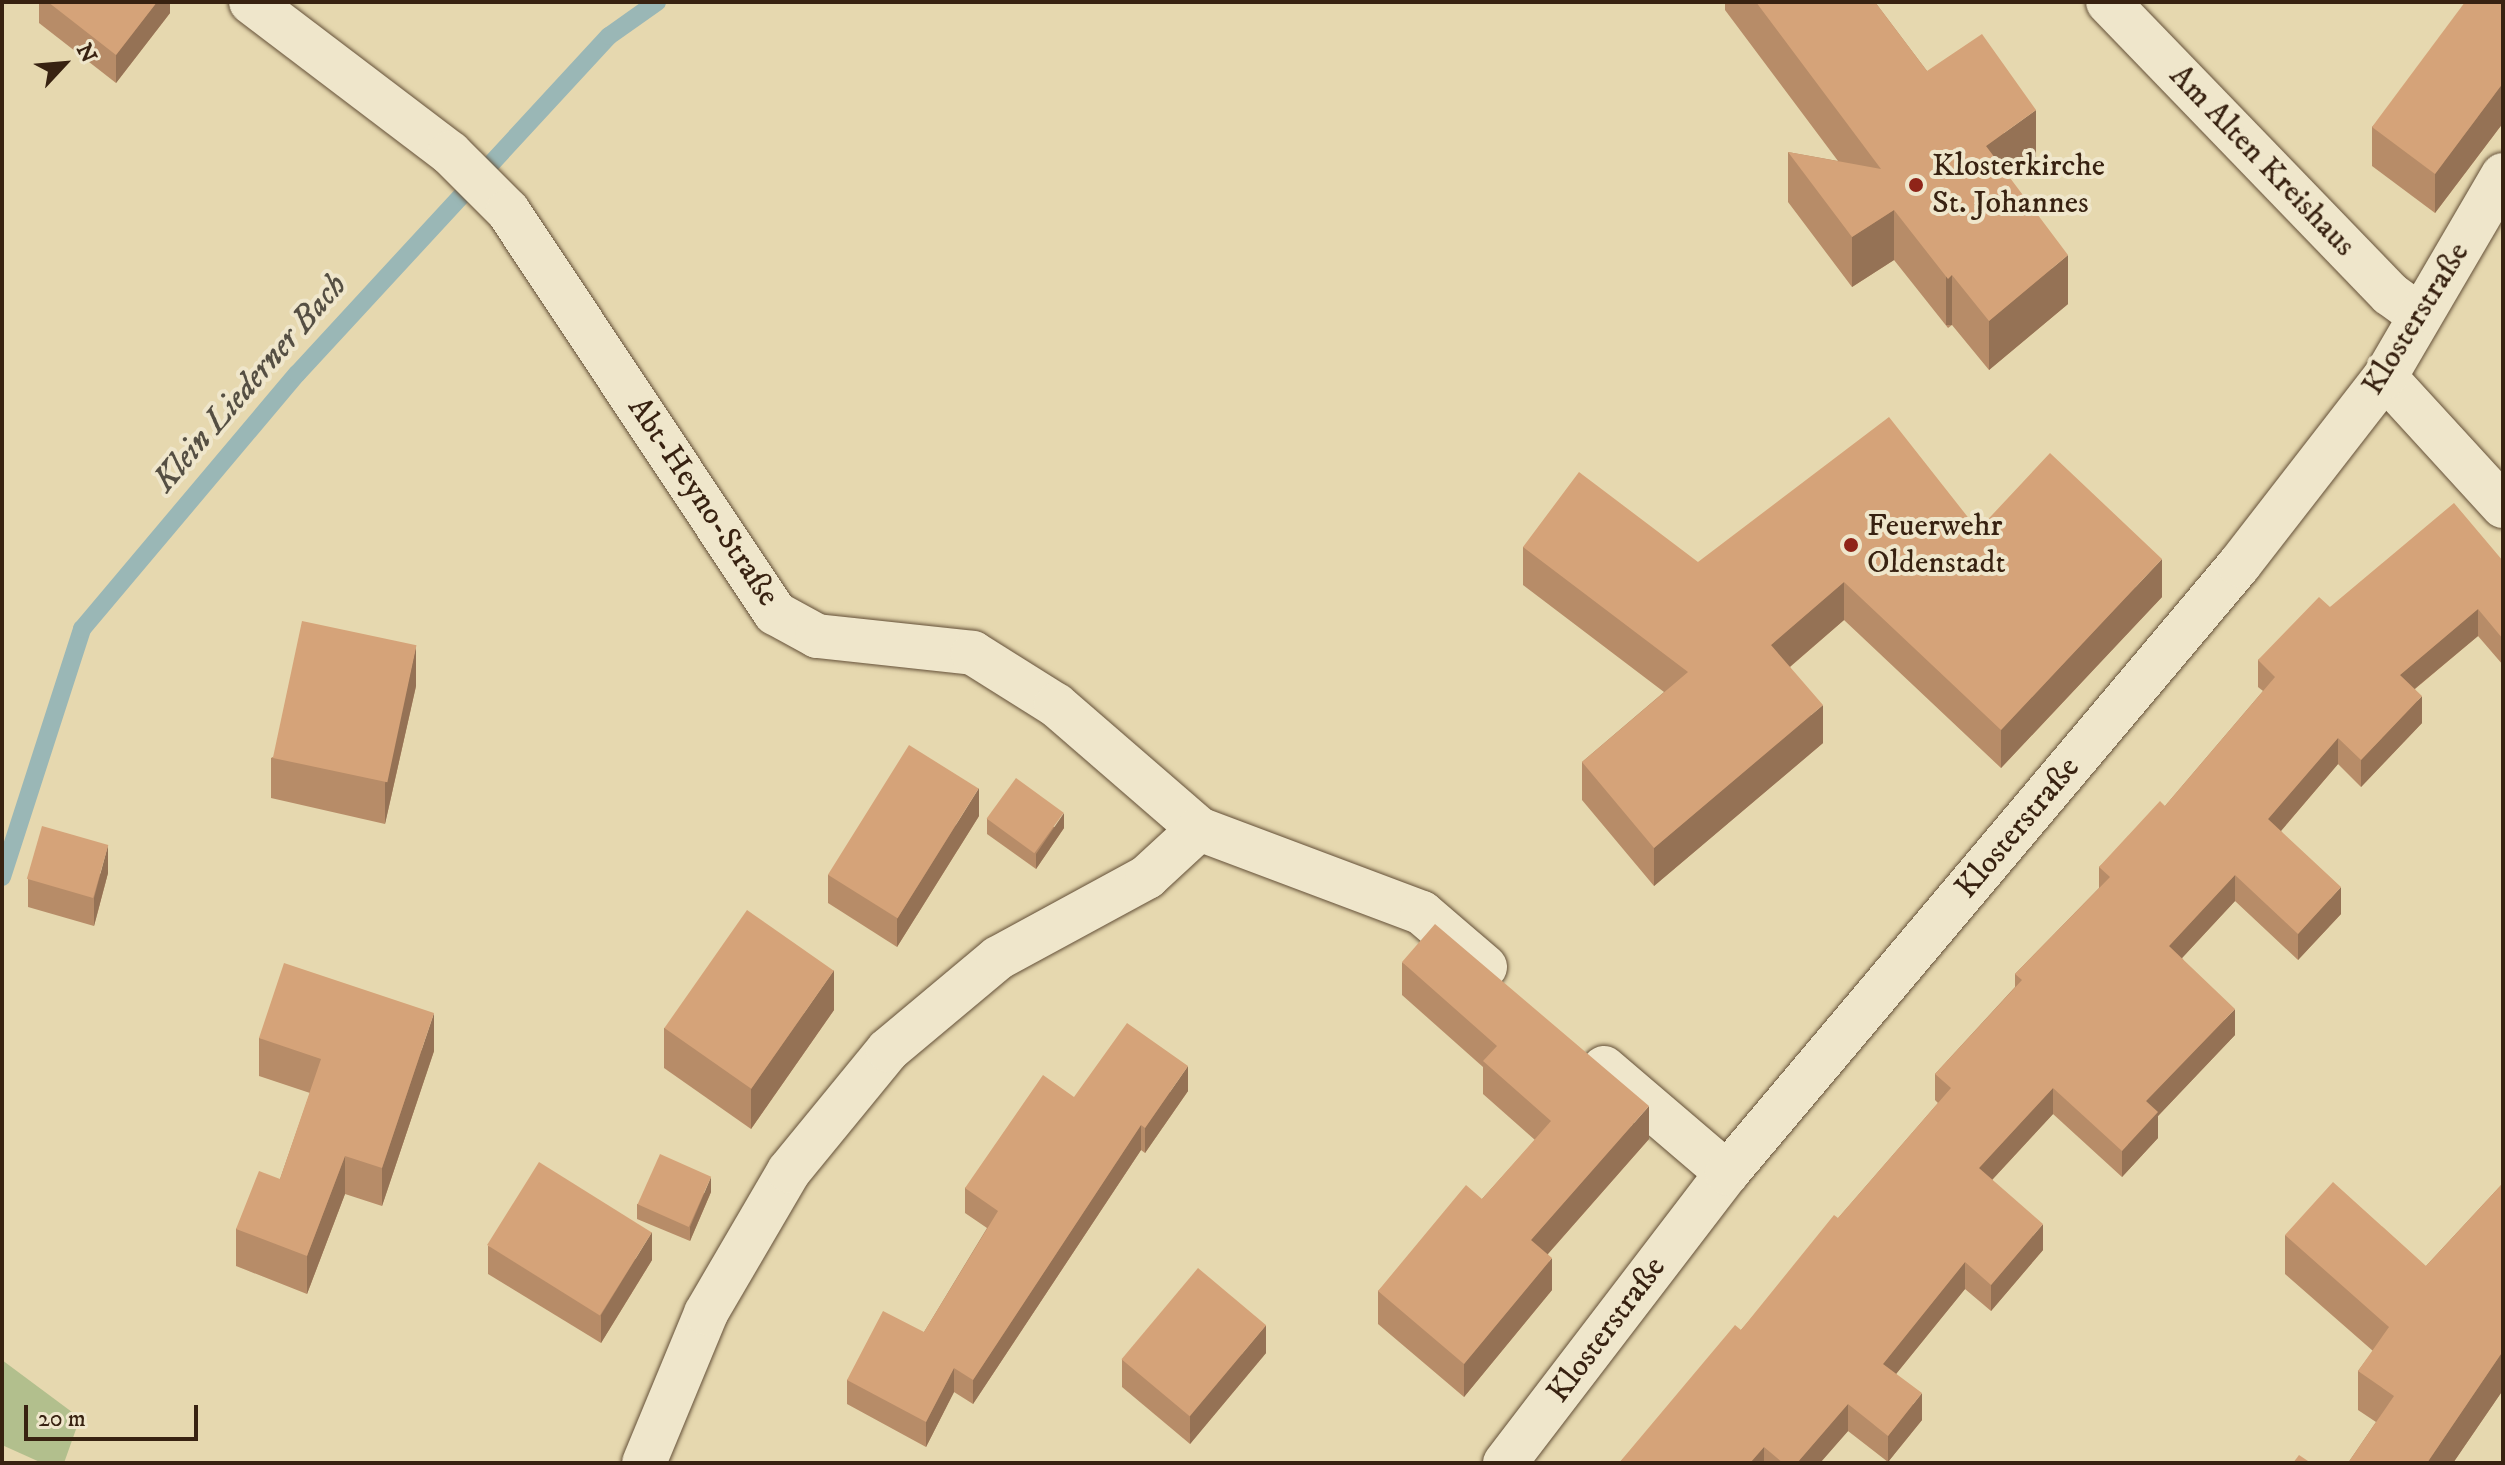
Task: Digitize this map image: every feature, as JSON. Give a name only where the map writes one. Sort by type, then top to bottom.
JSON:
[{"type":"street","name":"Abt-Heyno-Straße","points":[[251,2],[450,153],[508,211],[775,613],[817,636],[973,653],[1056,705],[1199,829]]},
{"type":"street","name":"Am Alten Kreishaus","points":[[2108,2],[2390,294],[2420,316]]},
{"type":"street","name":"Klosterstraße","points":[[1505,1463],[1727,1173],[2239,565],[2385,377],[2503,175]]},
{"type":"street","points":[[2385,377],[2503,506]]},
{"type":"street","points":[[644,1463],[706,1313],[774,1197],[888,1050],[998,958],[1147,877],[1199,829],[1422,913],[1516,993]]},
{"type":"street","points":[[1574,1043],[1727,1173]]},
{"type":"green space","points":[[2,1360],[80,1418],[64,1463],[42,1463],[2,1445]]},
{"type":"building","points":[[48,2],[157,2],[116,55]]},
{"type":"building","name":"Klosterkirche St. Johannes","points":[[1756,2],[1875,2],[1927,71],[1982,34],[2036,110],[1986,146],[2068,255],[1989,321],[1952,275],[1948,279],[1894,210],[1852,237],[1788,152],[1881,169]]},
{"type":"building","points":[[2465,2],[2503,2],[2503,83],[2435,174],[2372,127]]},
{"type":"building","points":[[1889,417],[1978,530],[2050,453],[2162,559],[2001,730],[1844,582],[1771,645],[1823,705],[1654,848],[1582,762],[1688,672],[1523,547],[1579,472],[1698,562]]},
{"type":"building","points":[[2454,503],[2503,561],[2503,639],[2478,609],[2400,675],[2422,696],[2361,760],[2338,738],[2268,819],[2341,887],[2298,934],[2235,875],[2169,946],[2235,1009],[2146,1101],[2158,1112],[2122,1151],[2053,1088],[1979,1168],[2043,1224],[1991,1285],[1965,1262],[1883,1364],[1922,1393],[1888,1436],[1848,1404],[1797,1463],[1783,1463],[1764,1447],[1750,1463],[1619,1463],[1735,1325],[1741,1330],[1834,1215],[1838,1218],[1951,1088],[1935,1074],[2022,980],[2015,974],[2110,877],[2099,867],[2160,801],[2165,806],[2275,677],[2258,660],[2319,597],[2330,607]]},
{"type":"building","points":[[302,621],[416,645],[387,782],[273,758]]},
{"type":"building","points":[[909,745],[979,788],[897,918],[828,875]]},
{"type":"building","points":[[1016,778],[1064,813],[1034,853],[987,818]]},
{"type":"building","points":[[42,826],[108,845],[93,898],[27,879]]},
{"type":"building","points":[[747,910],[834,971],[751,1089],[664,1028]]},
{"type":"building","points":[[1435,924],[1649,1106],[1531,1240],[1552,1258],[1464,1364],[1378,1291],[1466,1185],[1482,1199],[1551,1121],[1483,1061],[1497,1046],[1402,962]]},
{"type":"building","points":[[284,963],[434,1013],[382,1168],[345,1156],[307,1256],[236,1229],[259,1171],[280,1179],[321,1059],[259,1038]]},
{"type":"building","points":[[1127,1023],[1188,1066],[1145,1128],[1141,1125],[973,1380],[954,1368],[926,1422],[847,1380],[883,1311],[924,1332],[998,1211],[965,1188],[1043,1075],[1074,1097]]},
{"type":"building","points":[[660,1154],[711,1177],[689,1227],[638,1204]]},
{"type":"building","points":[[539,1162],[652,1232],[600,1316],[487,1245]]},
{"type":"building","points":[[2333,1182],[2426,1266],[2503,1183],[2503,1351],[2427,1463],[2348,1463],[2394,1396],[2358,1371],[2389,1327],[2285,1235]]},
{"type":"building","points":[[1198,1268],[1266,1325],[1190,1416],[1122,1359]]},
{"type":"building","points":[[2299,1455],[2311,1463],[2293,1463]]},
{"type":"waterway","name":"Klein Liederner Bach","points":[[2,877],[82,629],[297,374],[609,36],[657,2]]},
{"type":"place","name":"Klosterkirche St. Johannes","points":[[1916,185]]},
{"type":"place","name":"Feuerwehr Oldenstadt","points":[[1851,545]]}]
